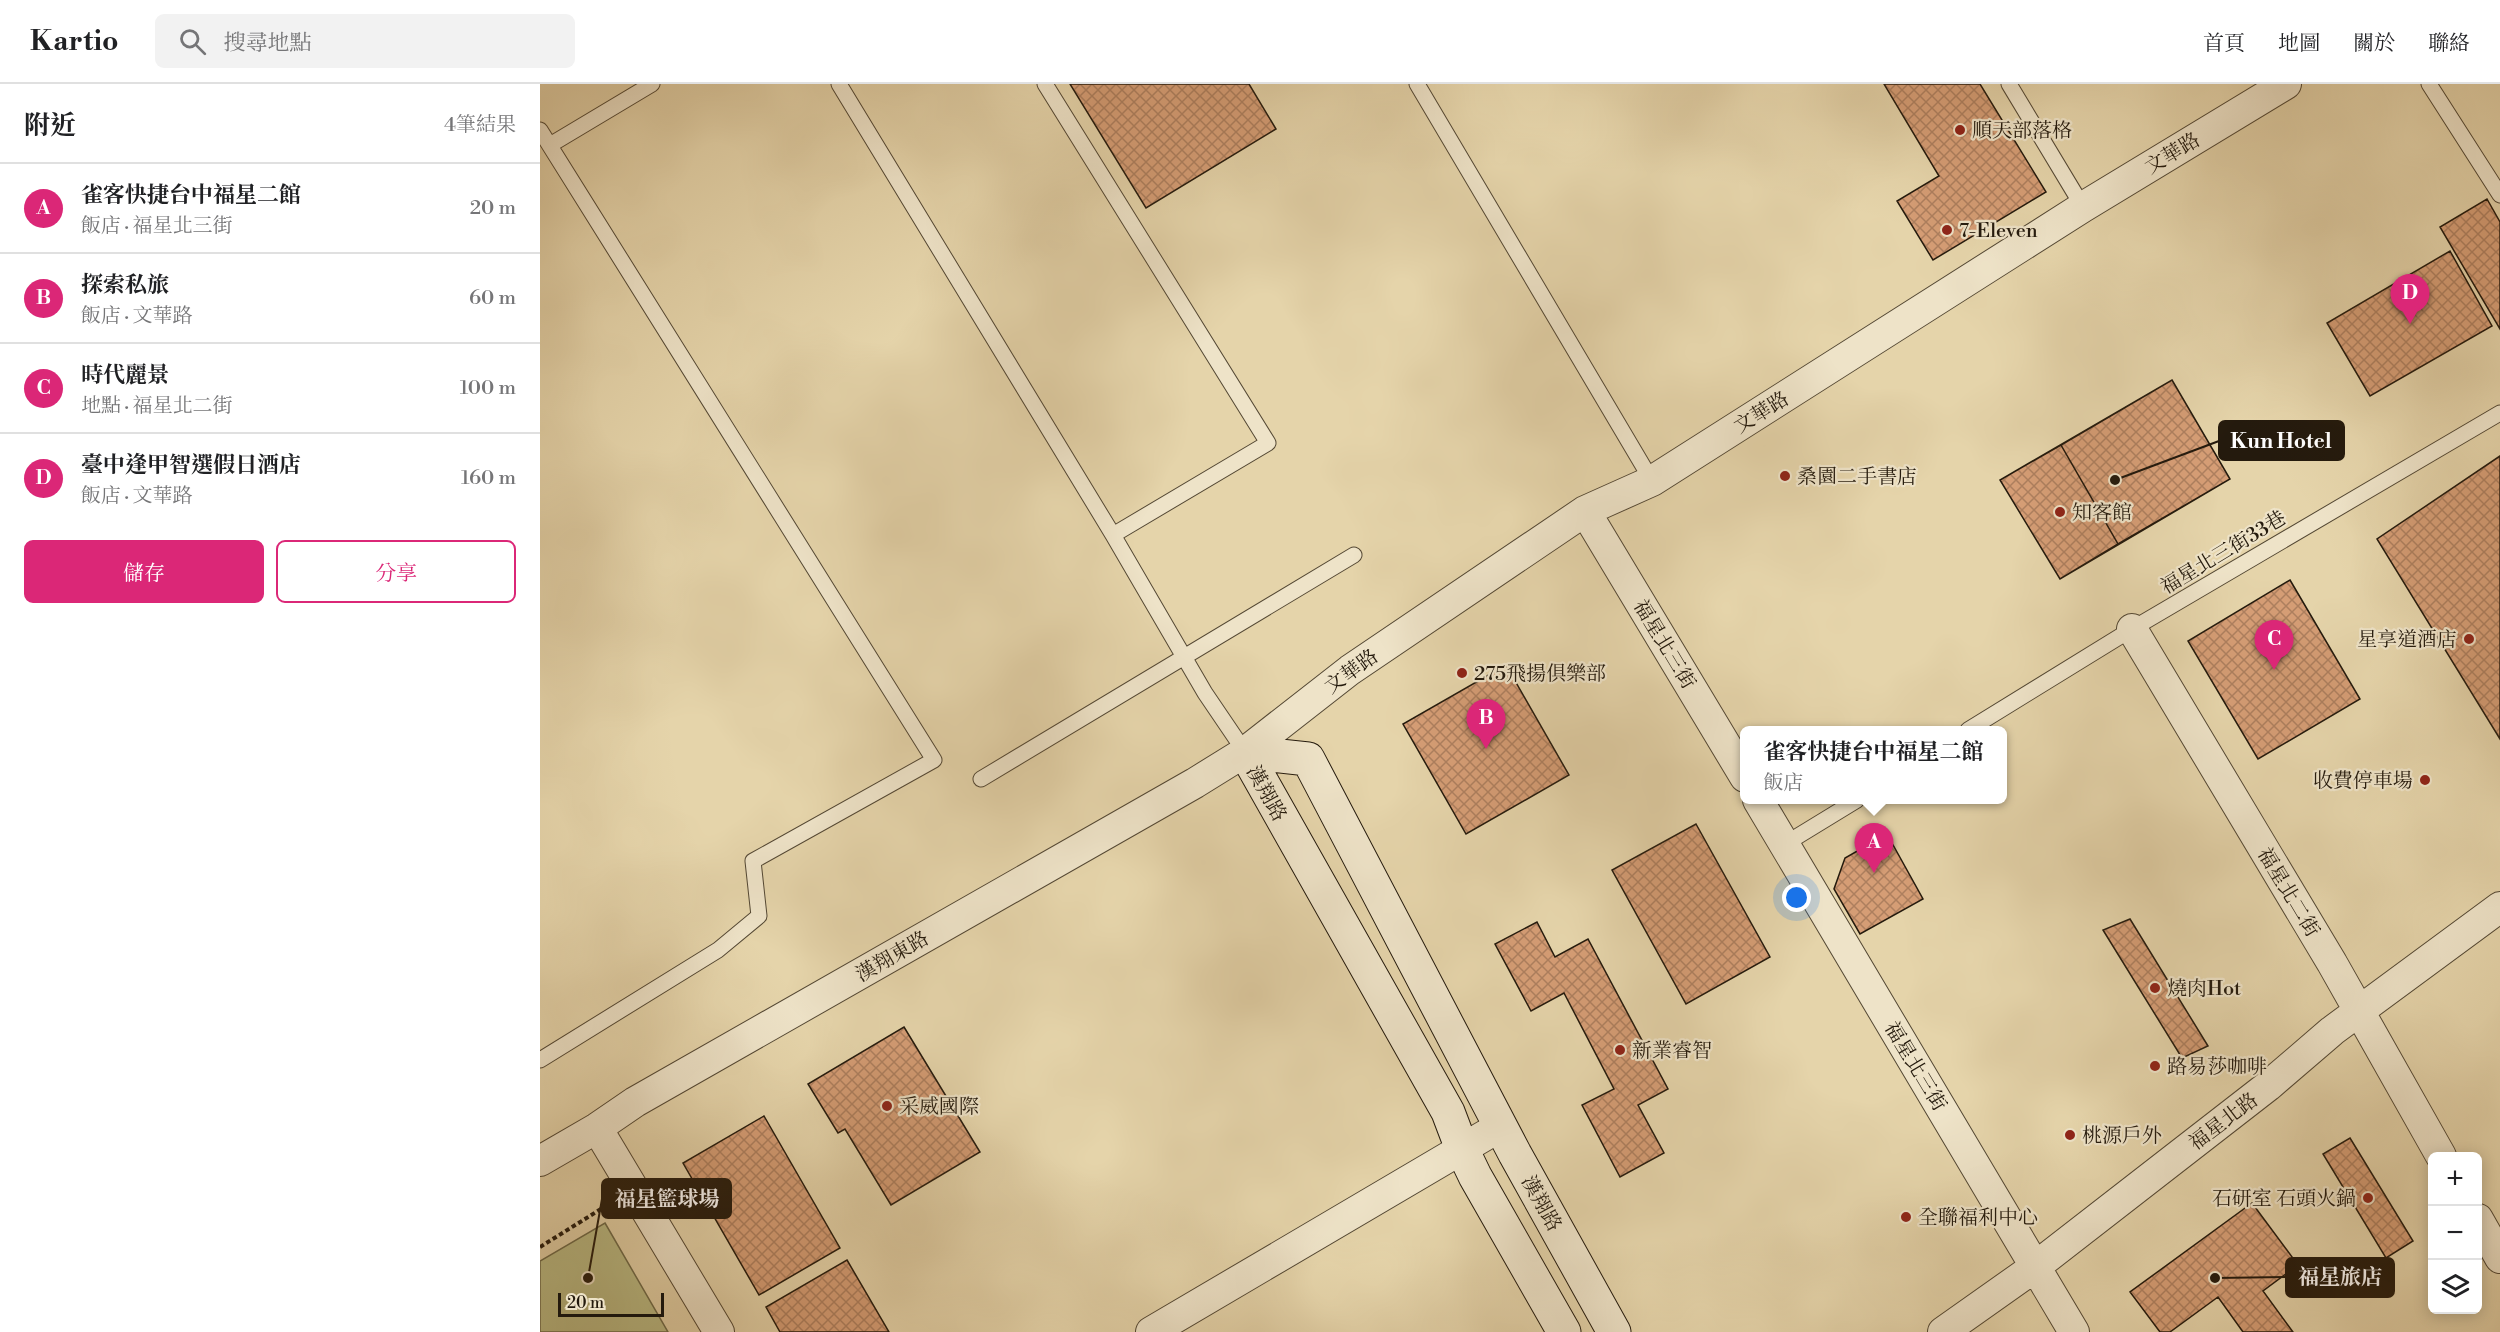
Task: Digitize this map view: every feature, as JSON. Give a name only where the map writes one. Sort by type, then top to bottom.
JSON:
[{"type":"street","name":"文華路","points":[[1245,752],[1350,670],[1585,511],[1652,481],[2083,207],[2286,84]]},
{"type":"street","name":"福星北三街","points":[[1585,511],[1740,769]]},
{"type":"street","name":"福星北二街","points":[[2132,629],[2332,963],[2439,1152]]},
{"type":"street","name":"漢翔路","points":[[1245,752],[1308,759],[1501,1126],[1614,1332]]},
{"type":"street","name":"漢翔路","points":[[1245,752],[1448,1112],[1462,1149],[1564,1332]]},
{"type":"street","name":"漢翔東路","points":[[540,1161],[597,1128],[635,1102],[1195,783],[1245,752]]},
{"type":"street","name":"福星北三街","points":[[1760,804],[2074,1332]]},
{"type":"street","name":"福星北路","points":[[1943,1332],[2035,1267],[2268,1086],[2332,1031],[2500,907]]},
{"type":"street","points":[[1151,1332],[1501,1126]]},
{"type":"street","points":[[597,1128],[719,1332]]},
{"type":"street","points":[[2482,1226],[2500,1258]]},
{"type":"lane","points":[[550,145],[652,84]]},
{"type":"lane","points":[[840,84],[1185,655],[1205,693],[1245,752]]},
{"type":"lane","points":[[1045,84],[1268,443],[1113,535]]},
{"type":"lane","points":[[1417,84],[1652,481]]},
{"type":"lane","points":[[2009,84],[2083,207]]},
{"type":"lane","points":[[2429,84],[2500,195]]},
{"type":"lane","points":[[540,130],[934,760],[753,861],[759,916],[718,950],[540,1060]]},
{"type":"lane","name":"福星北三街33巷","points":[[1974,726],[2132,629],[2500,413]]},
{"type":"lane","points":[[981,778],[1354,555]]},
{"type":"lane","points":[[1785,844],[1850,804]]},
{"type":"path","points":[[540,1247],[601,1209]]},
{"type":"green space","points":[[605,1223],[668,1332],[540,1332],[540,1261]]},
{"type":"building","points":[[1070,84],[1249,84],[1276,129],[1146,208]]},
{"type":"building","name":"順天部落格","points":[[1884,84],[1980,84],[2046,192],[1933,260],[1897,201],[1939,176]]},
{"type":"building","points":[[2487,199],[2500,222],[2500,329],[2440,227]]},
{"type":"building","points":[[2450,251],[2492,326],[2370,396],[2327,323]]},
{"type":"building","points":[[2172,380],[2230,479],[2060,579],[2000,480]]},
{"type":"building","points":[[2172,380],[2230,479],[2118,544],[2061,445]]},
{"type":"building","name":"知客館","points":[[2061,445],[2118,544],[2060,579],[2000,480]]},
{"type":"building","name":"星享道酒店","points":[[2500,456],[2500,739],[2377,539]]},
{"type":"building","points":[[2290,580],[2360,699],[2258,759],[2188,641]]},
{"type":"building","points":[[1506,665],[1569,775],[1466,834],[1403,724]]},
{"type":"building","points":[[1696,824],[1770,957],[1686,1004],[1612,870]]},
{"type":"building","points":[[1887,834],[1923,899],[1860,934],[1834,889],[1845,858]]},
{"type":"building","name":"燒肉Hot","points":[[2130,919],[2208,1046],[2182,1058],[2103,930]]},
{"type":"building","name":"新業睿智","points":[[1537,922],[1555,957],[1588,939],[1668,1089],[1638,1105],[1664,1153],[1620,1177],[1582,1105],[1614,1089],[1564,993],[1531,1011],[1495,944]]},
{"type":"building","name":"采威國際","points":[[904,1027],[980,1152],[891,1205],[845,1129],[838,1133],[808,1084]]},
{"type":"building","points":[[764,1116],[840,1248],[759,1295],[683,1163]]},
{"type":"building","name":"石研室 石頭火鍋","points":[[2350,1138],[2413,1241],[2386,1258],[2323,1154]]},
{"type":"building","points":[[2252,1203],[2298,1265],[2263,1291],[2293,1332],[2243,1332],[2218,1297],[2170,1332],[2160,1332],[2130,1292]]},
{"type":"building","points":[[847,1260],[889,1332],[780,1332],[766,1307]]},
{"type":"place","name":"順天部落格","points":[[1960,130]]},
{"type":"place","name":"7-Eleven","points":[[1947,230]]},
{"type":"place","name":"臺中逢甲智選假日酒店","points":[[2410,324]]},
{"type":"place","name":"桑園二手書店","points":[[1785,476]]},
{"type":"place","name":"Kun Hotel","points":[[2115,480]]},
{"type":"place","name":"知客館","points":[[2060,512]]},
{"type":"place","name":"星享道酒店","points":[[2469,639]]},
{"type":"place","name":"時代麗景","points":[[2274,670]]},
{"type":"place","name":"275飛揚俱樂部","points":[[1462,673]]},
{"type":"place","name":"探索私旅","points":[[1486,749]]},
{"type":"place","name":"收費停車場","points":[[2425,780]]},
{"type":"place","name":"雀客快捷台中福星二館","points":[[1874,873]]},
{"type":"place","name":"燒肉Hot","points":[[2155,988]]},
{"type":"place","name":"新業睿智","points":[[1620,1050]]},
{"type":"place","name":"路易莎咖啡","points":[[2155,1066]]},
{"type":"place","name":"采威國際","points":[[887,1106]]},
{"type":"place","name":"桃源戶外","points":[[2070,1135]]},
{"type":"place","name":"石研室 石頭火鍋","points":[[2368,1198]]},
{"type":"place","name":"全聯福利中心","points":[[1906,1217]]},
{"type":"place","name":"福星籃球場","points":[[588,1278]]},
{"type":"place","name":"福星旅店","points":[[2215,1278]]}]
